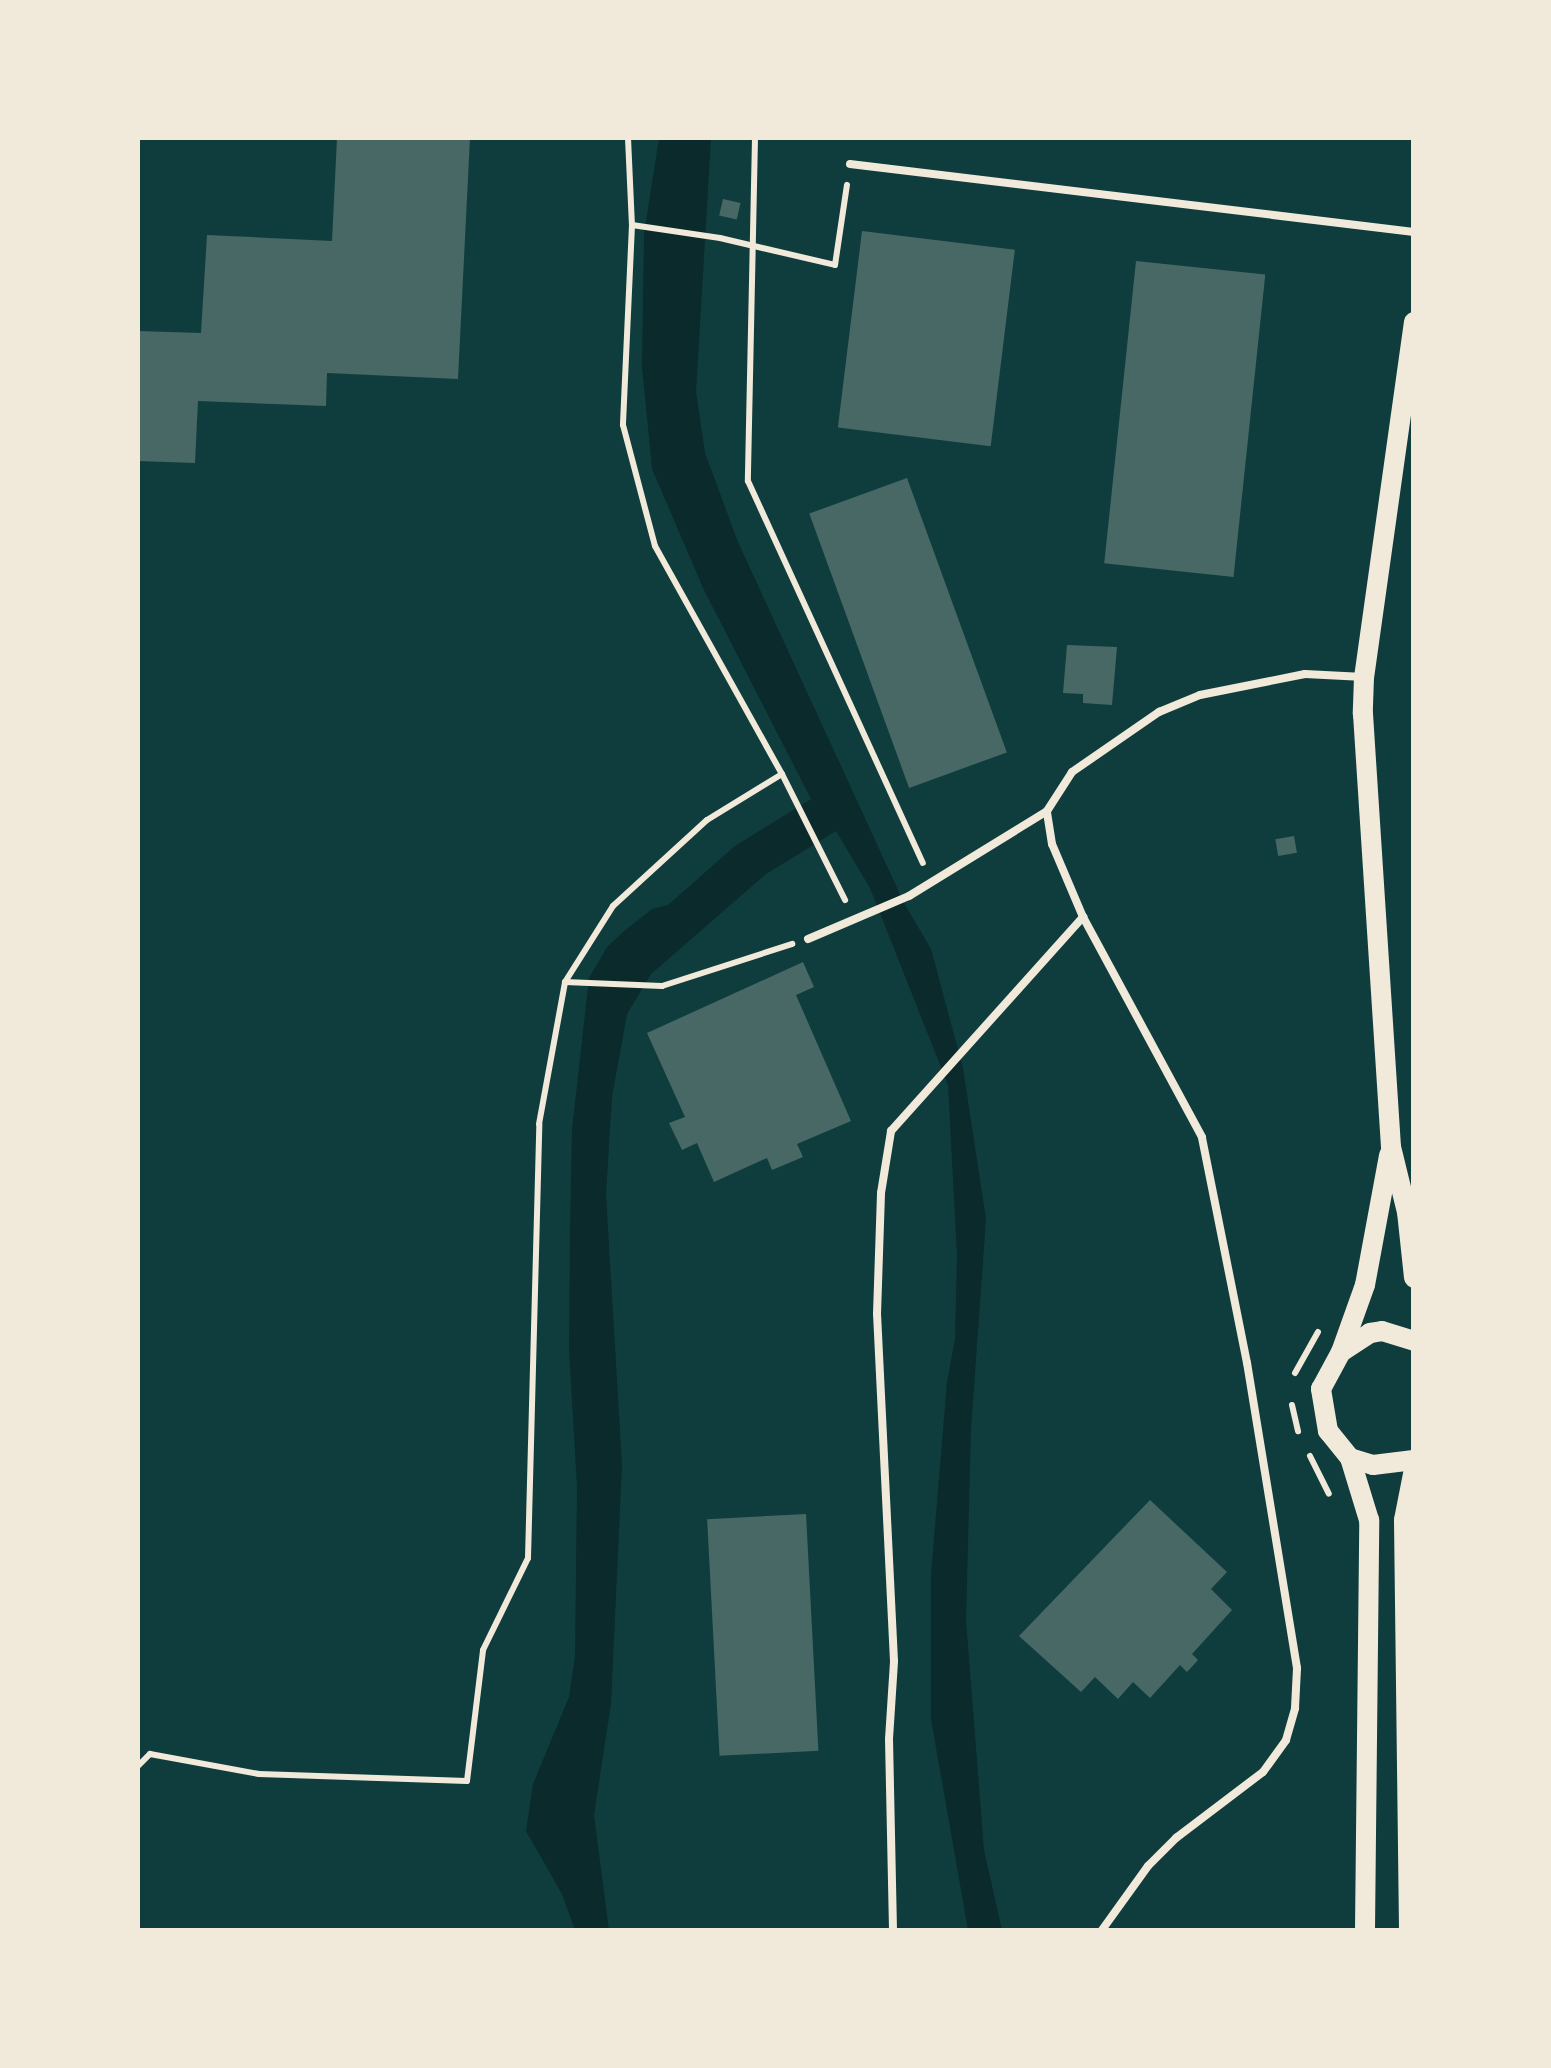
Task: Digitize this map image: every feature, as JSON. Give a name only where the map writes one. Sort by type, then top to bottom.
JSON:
[{"type":"main road","points":[[1414,322],[1364,677],[1391,1147],[1408,1212],[1414,1278]]},
{"type":"main road","points":[[1365,1930],[1369,1520],[1350,1458],[1328,1431],[1321,1410],[1324,1379],[1340,1352],[1365,1286],[1391,1147]]},
{"type":"main road","points":[[1340,1352],[1382,1331],[1414,1341]]},
{"type":"main road","points":[[1350,1458],[1373,1465],[1414,1460]]},
{"type":"main road","points":[[1409,1930],[1404,1537],[1414,1469]]},
{"type":"lane","points":[[850,164],[1414,232]]},
{"type":"lane","points":[[808,939],[909,896],[1047,810],[1072,772],[1159,712],[1200,695],[1305,674],[1364,677]]},
{"type":"lane","points":[[1047,810],[1052,844],[1083,917],[1202,1138],[1247,1362],[1298,1668],[1295,1708],[1286,1740],[1264,1772],[1176,1838],[1148,1866],[1102,1930]]},
{"type":"lane","points":[[893,1930],[889,1739],[894,1661],[877,1314],[881,1193],[891,1130],[964,1044],[1083,917]]},
{"type":"path","points":[[628,138],[632,225],[623,424],[655,546],[858,917]]},
{"type":"path","points":[[755,138],[748,481],[931,882]]},
{"type":"path","points":[[632,225],[720,238],[836,265],[850,164]]},
{"type":"path","points":[[138,1766],[150,1754],[259,1774],[467,1781],[482,1650],[528,1558],[539,1124],[565,982],[613,906],[707,820],[782,774]]},
{"type":"path","points":[[565,982],[662,986],[808,939]]},
{"type":"water","points":[[659,138],[711,138],[696,392],[705,453],[738,542],[904,903],[931,949],[963,1068],[986,1219],[971,1430],[966,1620],[984,1850],[1002,1930],[968,1930],[931,1719],[931,1574],[947,1382],[955,1339],[957,1255],[948,1085],[870,888],[836,831],[766,874],[651,974],[627,1014],[612,1097],[606,1194],[622,1465],[611,1704],[594,1815],[609,1930],[575,1930],[562,1894],[526,1831],[533,1784],[569,1697],[575,1656],[577,1487],[569,1351],[572,1130],[589,978],[607,947],[623,932],[652,909],[668,905],[735,846],[811,799],[703,588],[652,469],[642,367],[644,234]]},
{"type":"building","points":[[337,138],[470,138],[458,379],[327,373],[326,406],[198,401],[195,463],[138,461],[138,331],[201,333],[207,235],[332,241]]},
{"type":"building","points":[[723,199],[741,203],[737,220],[719,216]]},
{"type":"building","points":[[862,231],[1015,250],[991,446],[838,428]]},
{"type":"building","points":[[1136,261],[1265,275],[1234,577],[1104,563]]},
{"type":"building","points":[[907,478],[1007,752],[909,788],[809,514]]},
{"type":"building","points":[[1067,645],[1117,647],[1112,705],[1083,703],[1083,694],[1063,693]]},
{"type":"building","points":[[1294,836],[1297,853],[1278,856],[1275,839]]},
{"type":"building","points":[[803,962],[814,987],[796,995],[851,1121],[797,1144],[803,1157],[772,1170],[767,1158],[714,1182],[697,1143],[682,1150],[669,1123],[685,1117],[647,1033]]},
{"type":"building","points":[[1150,1500],[1227,1572],[1211,1589],[1232,1610],[1192,1654],[1198,1660],[1187,1672],[1180,1665],[1150,1698],[1133,1682],[1118,1699],[1095,1677],[1081,1692],[1019,1636]]},
{"type":"building","points":[[806,1514],[818,1751],[720,1756],[707,1519]]}]
